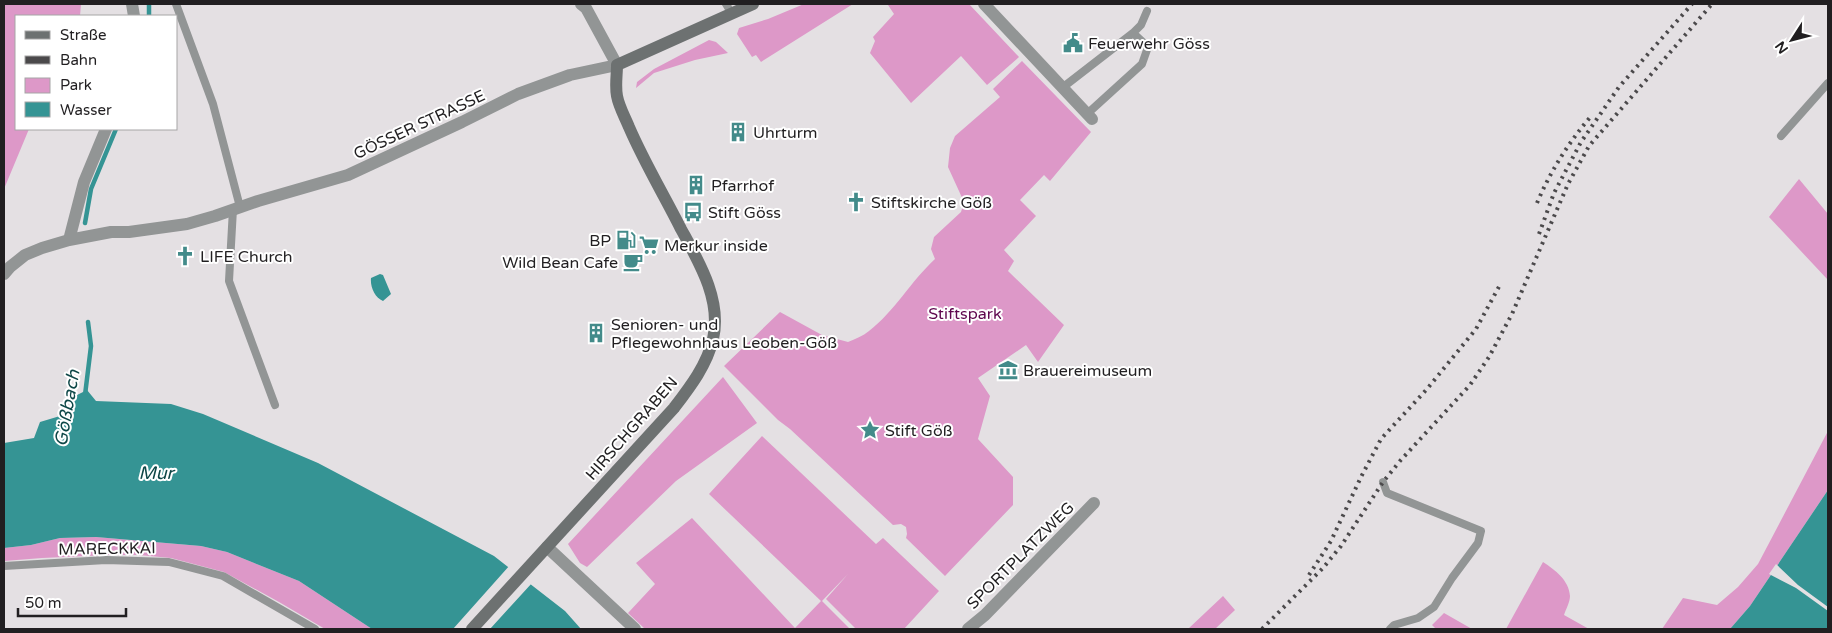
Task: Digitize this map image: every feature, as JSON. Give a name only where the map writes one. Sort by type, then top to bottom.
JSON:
[{"type":"main road","points":[[617,65],[729,9],[752,4]]},
{"type":"main road","name":"HIRSCHGRABEN","points":[[472,629],[674,408],[702,368],[713,340],[715,315],[707,282],[620,107],[616,94],[617,65]]},
{"type":"street","points":[[581,4],[586,8],[617,65]]},
{"type":"street","points":[[984,4],[1090,117]]},
{"type":"street","name":"GÖSSER STRASSE","points":[[4,274],[26,255],[72,239],[187,224],[348,175],[518,94],[570,75],[617,65]]},
{"type":"street","points":[[72,239],[84,182],[106,130]]},
{"type":"street","name":"SPORTPLATZWEG","points":[[968,629],[985,615],[1094,503]]},
{"type":"street","points":[[547,547],[635,629]]},
{"type":"lane","points":[[176,4],[213,104],[237,208],[228,281],[275,405]]},
{"type":"lane","points":[[1062,88],[1133,33],[1141,25],[1147,11]]},
{"type":"lane","points":[[1090,117],[1142,64],[1148,47],[1133,33]]},
{"type":"lane","points":[[1781,136],[1828,83]]},
{"type":"lane","points":[[1383,482],[1388,493],[1481,531],[1478,543],[1452,578],[1434,607],[1418,618],[1394,625],[1390,629]]},
{"type":"lane","name":"MARECKKAI","points":[[4,566],[106,560],[169,562],[223,576],[315,629]]},
{"type":"green space","points":[[4,4],[81,4],[80,15],[15,15],[15,130],[29,130],[4,189]]},
{"type":"green space","points":[[804,4],[853,4],[761,62],[756,55],[752,57],[737,34],[739,28],[768,19]]},
{"type":"green space","points":[[969,4],[1019,57],[987,85],[961,56],[911,103],[870,53],[875,41],[873,37],[894,14],[888,5]]},
{"type":"green space","points":[[709,40],[716,42],[728,53],[695,60],[654,73],[636,88],[637,82],[654,69]]},
{"type":"green space","name":"Stiftspark","points":[[1022,61],[1091,132],[1050,181],[1044,175],[1020,200],[1036,216],[1004,250],[1014,261],[1008,271],[1064,325],[1038,362],[1026,345],[978,378],[990,396],[978,439],[1013,477],[1013,505],[945,576],[906,538],[906,527],[901,524],[893,525],[778,420],[724,366],[780,312],[822,335],[848,342],[867,333],[886,315],[935,259],[931,249],[934,237],[961,212],[964,202],[948,167],[950,148],[955,136],[1000,97],[993,89]]},
{"type":"green space","points":[[1799,179],[1828,214],[1828,280],[1769,217]]},
{"type":"green space","points":[[723,377],[757,423],[676,481],[587,567],[580,563],[568,544]]},
{"type":"green space","points":[[1828,431],[1828,490],[1750,606],[1730,629],[1662,629],[1683,598],[1717,605],[1738,587],[1758,564]]},
{"type":"green space","points":[[762,436],[876,544],[883,538],[939,591],[904,629],[856,629],[826,599],[848,574],[822,601],[850,629],[645,629],[628,613],[655,584],[636,563],[692,518],[795,628],[821,601],[709,494]]},
{"type":"green space","points":[[96,537],[201,546],[227,552],[299,581],[372,629],[325,629],[224,572],[171,558],[108,555],[4,561],[4,548],[31,545],[60,538]]},
{"type":"green space","points":[[1543,562],[1557,572],[1569,590],[1569,603],[1564,615],[1589,629],[1506,629]]},
{"type":"green space","points":[[1223,596],[1235,610],[1215,629],[1188,629]]},
{"type":"green space","points":[[1444,613],[1472,629],[1436,629],[1432,625]]},
{"type":"water","points":[[380,274],[383,275],[391,294],[383,301],[375,295],[371,281],[371,278]]},
{"type":"water","name":"Mur","points":[[87,390],[96,401],[171,404],[203,414],[318,463],[494,556],[565,611],[581,629],[372,629],[299,581],[227,552],[201,546],[96,537],[60,538],[31,545],[4,548],[4,443],[34,438],[40,422],[70,413],[77,395]]},
{"type":"water","points":[[1828,490],[1828,629],[1730,629],[1750,606]]},
{"type":"pier","points":[[1776,564],[1798,585],[1828,607],[1828,611],[1796,588],[1769,574]]},
{"type":"pier","points":[[510,565],[532,583],[490,629],[453,629]]},
{"type":"waterway","name":"Gößbach","points":[[149,4],[149,15]]},
{"type":"waterway","name":"Gößbach","points":[[85,223],[91,189],[116,130]]},
{"type":"waterway","name":"Gößbach","points":[[85,395],[91,346],[88,322]]},
{"type":"railway","points":[[1539,234],[1554,193],[1581,142],[1619,87],[1692,4]]},
{"type":"railway","points":[[1262,629],[1323,568],[1341,546],[1383,482],[1470,385],[1489,357],[1512,314],[1568,184],[1589,146],[1712,4]]},
{"type":"railway","points":[[1537,203],[1561,157],[1592,115]]},
{"type":"railway","points":[[1309,575],[1331,541],[1381,439],[1427,389],[1476,329],[1501,283]]},
{"type":"place","name":"Feuerwehr Göss","points":[[1073,43]]},
{"type":"place","name":"Uhrturm","points":[[738,132]]},
{"type":"place","name":"Pfarrhof","points":[[696,185]]},
{"type":"place","name":"Stiftskirche Göß","points":[[856,202]]},
{"type":"place","name":"Stift Göss","points":[[693,212]]},
{"type":"place","name":"BP","points":[[626,240]]},
{"type":"place","name":"Merkur inside","points":[[649,245]]},
{"type":"place","name":"LIFE Church","points":[[185,256]]},
{"type":"place","name":"Wild Bean Cafe","points":[[633,262]]},
{"type":"place","name":"Senioren- und Pflegewohnhaus Leoben-Göß","points":[[596,333]]},
{"type":"place","name":"Brauereimuseum","points":[[1008,370]]},
{"type":"place","name":"Stift Göß","points":[[870,430]]}]
